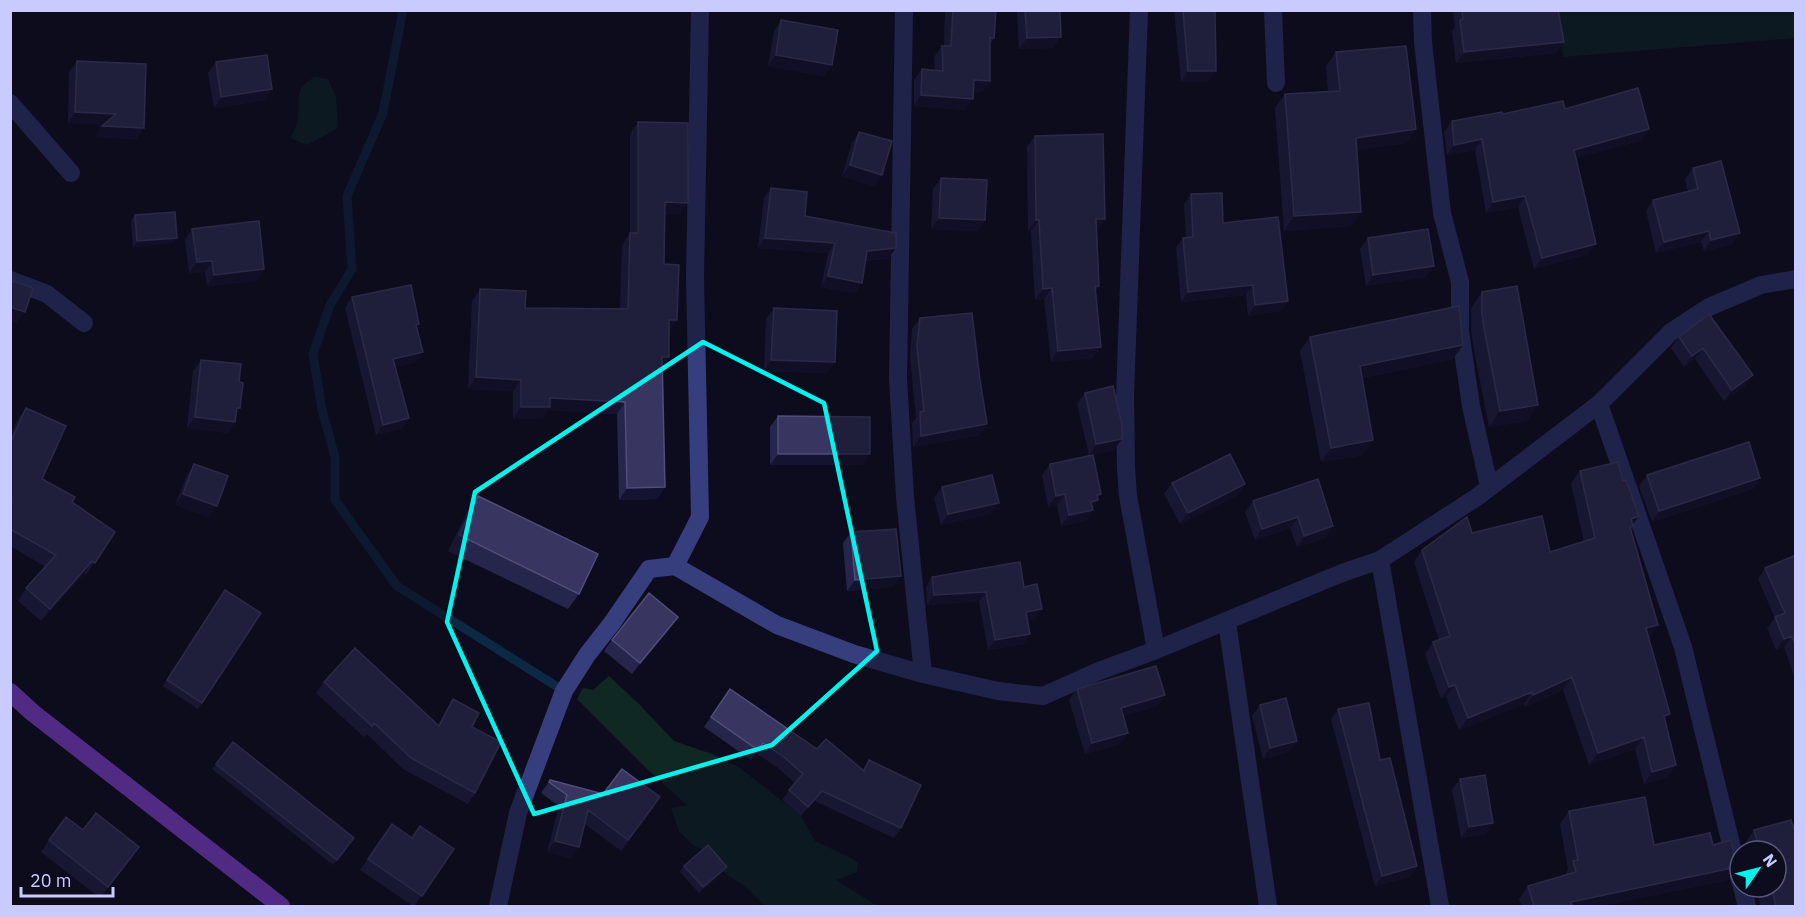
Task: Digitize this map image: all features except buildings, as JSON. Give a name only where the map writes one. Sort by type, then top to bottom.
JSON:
[{"type":"main road","points":[[10,693],[281,906]]},
{"type":"street","points":[[675,566],[699,517],[695,277],[700,10]]},
{"type":"street","points":[[904,10],[898,379],[905,497],[922,674]]},
{"type":"street","points":[[1139,10],[1125,396],[1125,468],[1156,650]]},
{"type":"street","points":[[1273,10],[1276,83]]},
{"type":"street","points":[[1422,10],[1423,42],[1442,213],[1460,282],[1460,331],[1472,406],[1490,486]]},
{"type":"street","points":[[10,103],[71,173]]},
{"type":"street","points":[[498,906],[518,813],[564,691],[649,569],[675,566],[777,624],[855,654],[922,674],[998,691],[1043,696],[1098,671],[1227,622],[1342,573],[1380,560],[1477,497],[1599,404],[1671,332],[1709,307],[1761,285],[1796,279]]},
{"type":"street","points":[[10,280],[46,294],[84,323]]},
{"type":"street","points":[[1599,404],[1683,647],[1730,839]]},
{"type":"street","points":[[1380,560],[1440,906]]},
{"type":"street","points":[[1227,622],[1268,906]]},
{"type":"highlighted area","points":[[703,342],[824,403],[877,651],[772,745],[534,814],[447,622],[475,492]]},
{"type":"green space","points":[[1557,11],[1795,11],[1795,38],[1563,57]]},
{"type":"green space","points":[[315,77],[328,79],[336,97],[338,128],[307,145],[291,138],[298,120],[300,90]]},
{"type":"green space","points":[[609,676],[674,741],[712,754],[740,768],[801,816],[815,841],[858,863],[857,872],[836,880],[877,906],[765,906],[746,887],[723,872],[704,850],[694,846],[679,831],[671,808],[687,805],[647,769],[577,699],[583,688],[593,690]]},
{"type":"waterway","points":[[403,10],[383,113],[347,196],[352,269],[330,305],[313,354],[322,410],[335,457],[335,500],[397,586],[564,691]]}]
